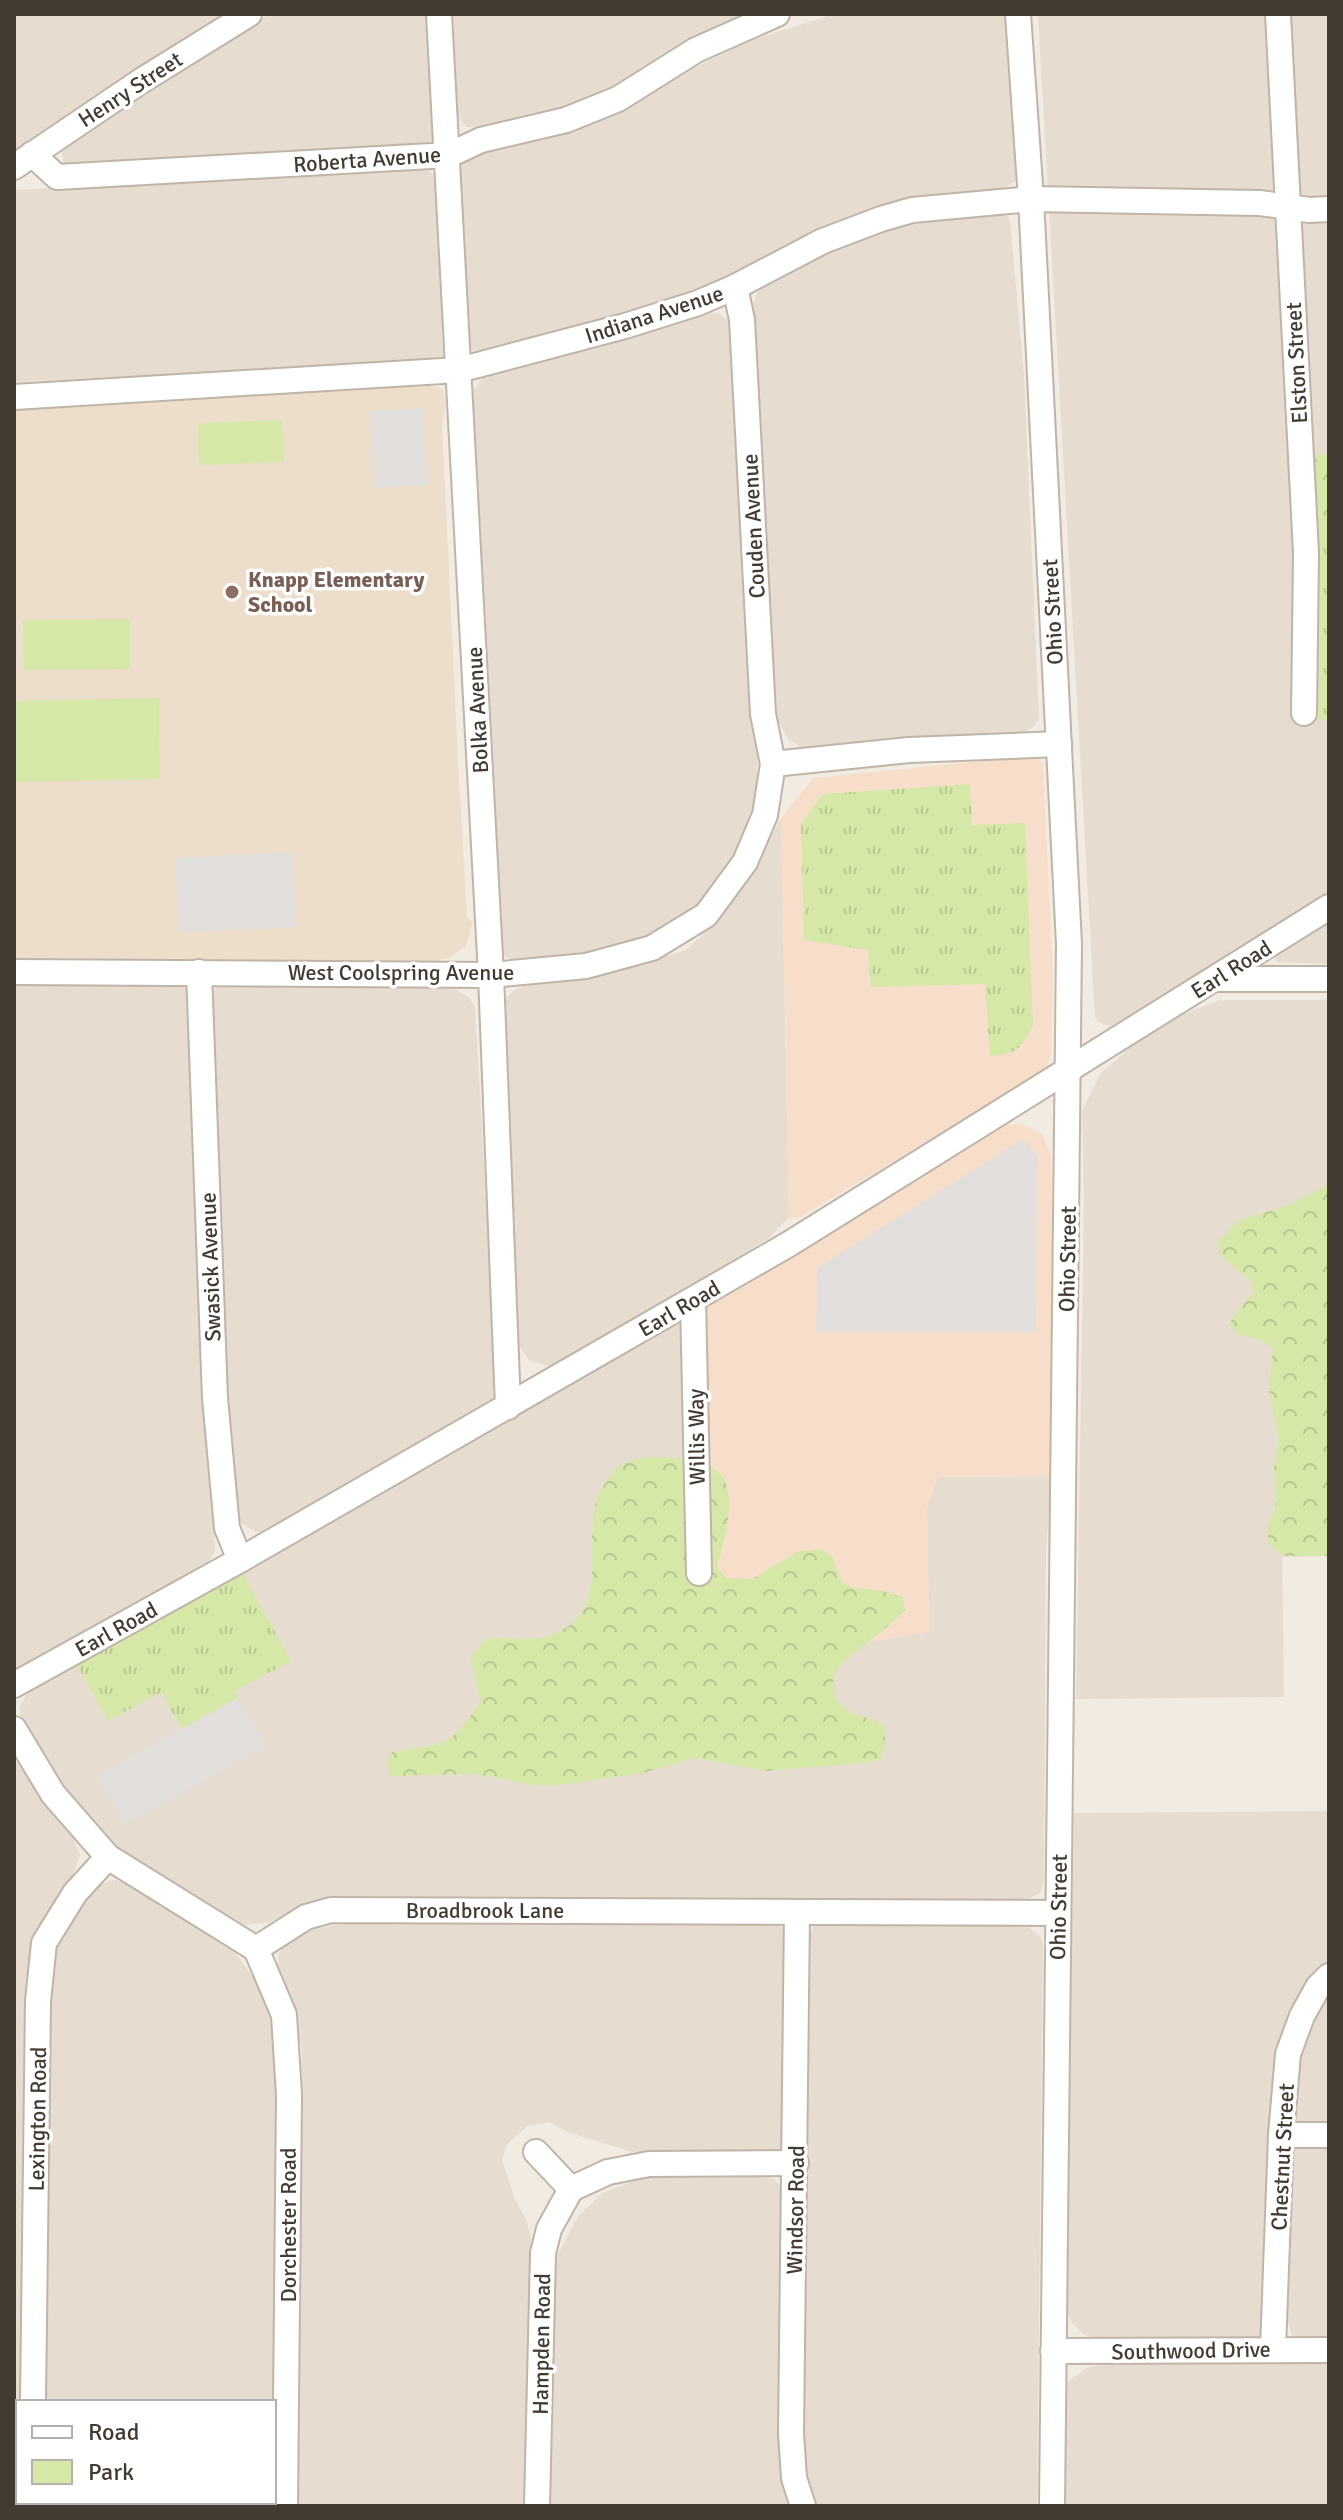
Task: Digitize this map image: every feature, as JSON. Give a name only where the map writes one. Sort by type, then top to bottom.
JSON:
[{"type":"street","name":"Henry Street","points":[[23,161],[141,81],[249,14]]},
{"type":"street","name":"Bolka Avenue","points":[[439,14],[491,975],[508,1407]]},
{"type":"street","name":"Roberta Avenue","points":[[23,161],[57,177],[449,155],[481,140],[566,120],[618,99],[696,50],[777,14]]},
{"type":"street","name":"Ohio Street","points":[[1018,14],[1031,199],[1069,944],[1052,2506]]},
{"type":"street","name":"Elston Street","points":[[1278,14],[1306,553],[1304,713]]},
{"type":"street","name":"Indiana Avenue","points":[[14,397],[459,370],[625,326],[698,303],[823,241],[912,210],[1031,199],[1260,203],[1329,209]]},
{"type":"street","name":"Couden Avenue","points":[[735,287],[742,320],[763,714],[773,764]]},
{"type":"street","points":[[773,764],[909,750],[1059,744]]},
{"type":"street","name":"West Coolspring Avenue","points":[[14,972],[491,975],[586,966],[652,948],[706,915],[745,862],[765,815],[773,764]]},
{"type":"street","name":"Earl Road","points":[[14,1685],[240,1560],[789,1244],[1329,907]]},
{"type":"street","name":"Swasick Avenue","points":[[199,972],[215,1398],[227,1528],[240,1560]]},
{"type":"street","points":[[1214,979],[1329,979]]},
{"type":"street","name":"Willis Way","points":[[693,1300],[699,1573]]},
{"type":"street","points":[[14,1729],[53,1794],[108,1857],[256,1949]]},
{"type":"street","name":"Lexington Road","points":[[33,2400],[38,2001],[44,1943],[75,1893],[108,1857]]},
{"type":"street","name":"Broadbrook Lane","points":[[256,1949],[306,1917],[331,1910],[1058,1913]]},
{"type":"street","name":"Windsor Road","points":[[797,1912],[791,2433],[794,2478],[803,2506]]},
{"type":"street","name":"Dorchester Road","points":[[256,1949],[284,2015],[289,2095],[285,2506]]},
{"type":"street","name":"Chestnut Street","points":[[1273,2349],[1281,2135],[1288,2054],[1302,2016],[1318,1987],[1329,1976]]},
{"type":"street","points":[[1281,2135],[1329,2135]]},
{"type":"street","points":[[536,2152],[571,2189],[608,2172],[649,2164],[796,2163]]},
{"type":"street","name":"Hampden Road","points":[[537,2506],[543,2253],[549,2229],[571,2189]]},
{"type":"street","name":"Southwood Drive","points":[[1053,2351],[1329,2350]]},
{"type":"shaded area","points":[[14,14],[231,14],[14,157]]},
{"type":"shaded area","points":[[270,14],[426,14],[435,142],[427,148],[65,166],[62,149]]},
{"type":"shaded area","points":[[453,14],[751,14],[578,103],[492,126],[468,127],[458,118]]},
{"type":"shaded area","points":[[835,14],[1008,14],[1016,180],[997,194],[921,200],[685,300],[493,350],[474,351],[469,348],[460,172],[463,159],[675,77],[754,39]]},
{"type":"shaded area","points":[[1038,14],[1329,14],[1329,893],[1113,1027],[1099,1022],[1095,1017]]},
{"type":"shaded area","points":[[425,170],[433,174],[437,182],[445,350],[444,358],[438,362],[14,382],[14,190]]},
{"type":"shaded area","points":[[998,214],[1008,216],[1010,221],[1024,375],[1039,719],[1033,727],[1020,734],[807,750],[789,740],[775,716],[751,313],[756,294],[774,277],[859,237],[928,221]]},
{"type":"shaded area","points":[[712,313],[720,314],[732,324],[735,332],[758,755],[755,805],[739,850],[704,905],[625,950],[518,962],[498,953],[470,411],[472,392],[486,373]]},
{"type":"shaded area","name":"Knapp Elementary School","points":[[427,385],[443,389],[446,405],[442,424],[458,761],[467,918],[473,922],[466,946],[449,958],[435,961],[14,959],[14,405]]},
{"type":"shaded area","points":[[423,408],[427,485],[374,488],[370,411]]},
{"type":"shaded area","points":[[1033,756],[1043,763],[1053,974],[1051,1053],[1046,1069],[799,1218],[789,1217],[781,818],[813,778]]},
{"type":"shaded area","points":[[781,818],[789,1217],[768,1239],[563,1360],[548,1366],[529,1360],[515,1340],[503,1001],[513,991],[530,982],[597,977],[686,950],[722,917]]},
{"type":"shaded area","points":[[292,852],[296,927],[179,932],[175,858]]},
{"type":"shaded area","points":[[1329,921],[1329,964],[1277,962],[1277,953]]},
{"type":"shaded area","points":[[14,977],[178,983],[185,988],[189,1001],[202,1356],[215,1551],[209,1561],[189,1574],[14,1672]]},
{"type":"shaded area","points":[[445,984],[469,997],[475,1008],[497,1395],[483,1408],[273,1533],[255,1531],[241,1523],[233,1507],[211,999],[217,985]]},
{"type":"shaded area","points":[[1219,1000],[1329,1000],[1329,1556],[1282,1557],[1284,1697],[1076,1699],[1084,1200],[1082,1111],[1101,1073],[1140,1039],[1182,1015]]},
{"type":"shaded area","points":[[1021,1124],[1042,1134],[1051,1156],[1054,1476],[937,1477],[927,1508],[929,1632],[706,1670],[699,1310],[863,1206],[1000,1125]]},
{"type":"shaded area","points":[[1023,1139],[1037,1155],[1036,1332],[816,1332],[817,1268]]},
{"type":"shaded area","points":[[699,1310],[929,1632],[927,1508],[937,1477],[1054,1476],[1046,1551],[1044,1881],[1040,1893],[1022,1902],[343,1898],[311,1903],[270,1922],[245,1925],[174,1884],[116,1845],[63,1790],[23,1725],[19,1709],[32,1684]]},
{"type":"shaded area","points":[[238,1698],[265,1747],[124,1824],[97,1775]]},
{"type":"shaded area","points":[[14,1759],[73,1838],[80,1855],[73,1875],[46,1916],[31,1951],[27,1982],[21,2400],[16,2400],[16,2504],[20,2506],[14,2506]]},
{"type":"shaded area","points":[[1329,1811],[1329,1960],[1300,2005],[1278,2062],[1267,2180],[1263,2333],[1256,2339],[1120,2341],[1086,2336],[1073,2324],[1066,2311],[1074,1813]]},
{"type":"shaded area","points":[[112,1880],[125,1882],[235,1953],[260,1986],[275,2027],[278,2057],[274,2400],[45,2400],[48,2001],[58,1946],[71,1918],[90,1890]]},
{"type":"shaded area","points":[[347,1922],[763,1923],[786,1928],[784,2144],[781,2149],[766,2152],[632,2152],[567,2132],[550,2122],[528,2126],[507,2144],[502,2160],[531,2238],[527,2506],[296,2506],[302,2050],[278,1963],[279,1953],[292,1935]]},
{"type":"shaded area","points":[[815,1924],[1025,1925],[1040,1936],[1043,1944],[1037,2506],[816,2506],[813,2500],[803,2463],[808,1936]]},
{"type":"shaded area","points":[[1329,1995],[1329,2125],[1298,2122],[1291,2118],[1295,2064],[1311,2025]]},
{"type":"shaded area","points":[[1329,2145],[1329,2339],[1295,2338],[1288,2321],[1289,2160],[1297,2147]]},
{"type":"shaded area","points":[[650,2175],[764,2175],[775,2180],[784,2191],[787,2216],[779,2445],[791,2506],[547,2506],[553,2272],[558,2254],[578,2216],[602,2193]]},
{"type":"shaded area","points":[[1115,2361],[1329,2362],[1329,2506],[1064,2506],[1065,2393],[1068,2382],[1086,2368]]},
{"type":"shaded area","points":[[43,2504],[272,2504],[272,2506]]},
{"type":"green space","points":[[282,420],[284,462],[199,465],[198,423]]},
{"type":"green space","points":[[1329,454],[1329,549],[1317,539],[1315,455]]},
{"type":"green space","points":[[1317,539],[1329,549],[1329,720],[1318,719]]},
{"type":"green space","points":[[130,619],[130,669],[24,670],[23,620]]},
{"type":"green space","points":[[159,698],[160,779],[14,782],[14,701]]},
{"type":"green space","points":[[970,784],[972,825],[1025,823],[1033,1025],[1017,1049],[990,1056],[985,984],[871,987],[868,950],[804,940],[801,824],[823,794]]},
{"type":"green space","points":[[1329,1184],[1329,1556],[1282,1556],[1269,1543],[1267,1531],[1276,1505],[1274,1467],[1279,1441],[1269,1389],[1273,1348],[1262,1340],[1237,1334],[1229,1323],[1253,1293],[1251,1281],[1220,1255],[1218,1242],[1239,1220],[1289,1205]]},
{"type":"green space","points":[[646,1457],[697,1462],[713,1468],[722,1476],[729,1500],[717,1567],[726,1578],[752,1579],[797,1552],[822,1549],[833,1558],[842,1583],[853,1588],[879,1590],[903,1597],[905,1610],[840,1666],[834,1681],[835,1694],[842,1706],[885,1728],[885,1748],[880,1759],[865,1763],[766,1771],[695,1758],[643,1773],[562,1785],[534,1785],[475,1774],[391,1776],[386,1764],[392,1752],[445,1741],[461,1728],[481,1701],[470,1658],[487,1638],[548,1636],[571,1624],[585,1607],[591,1587],[593,1518],[598,1496],[620,1465]]},
{"type":"green space","points":[[243,1574],[291,1661],[235,1691],[238,1698],[182,1729],[161,1692],[108,1721],[77,1665]]},
{"type":"place","name":"Knapp Elementary School","points":[[232,592]]}]
